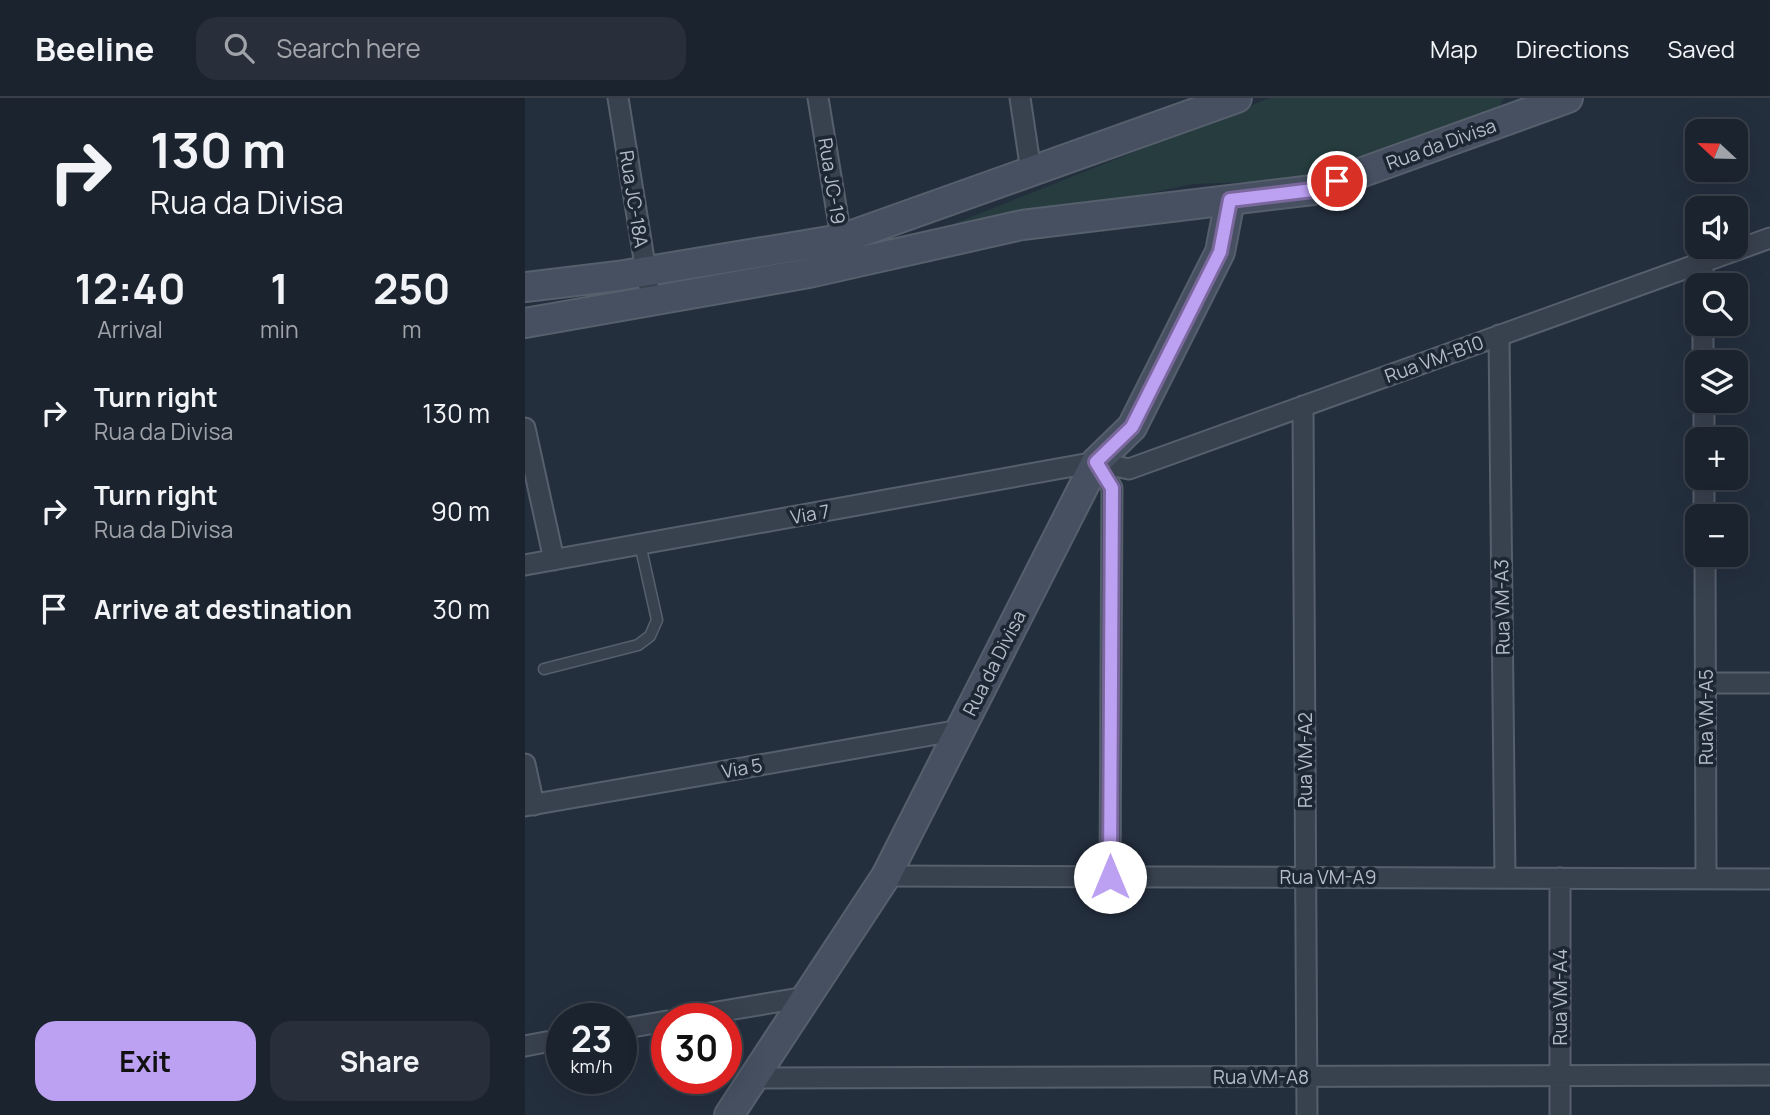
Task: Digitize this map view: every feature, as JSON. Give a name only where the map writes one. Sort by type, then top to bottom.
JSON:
[{"type":"main road","name":"Rua da Divisa","points":[[525,323],[650,301],[843,252],[932,206],[1236,98]]},
{"type":"main road","name":"Rua da Divisa","points":[[525,287],[646,271],[939,244],[1023,225],[1313,190],[1568,98]]},
{"type":"main road","name":"Rua da Divisa","points":[[729,1115],[886,876],[1096,462],[1132,427],[1220,252],[1230,200]]},
{"type":"main road","points":[[932,206],[933,226],[939,244]]},
{"type":"street","name":"Rua JC-18A","points":[[618,98],[650,301]]},
{"type":"street","name":"Rua JC-19","points":[[818,98],[843,252]]},
{"type":"street","points":[[1020,98],[1031,171]]},
{"type":"street","name":"Rua VM-B10","points":[[1096,462],[1129,469],[1770,238]]},
{"type":"street","points":[[1703,262],[1703,273]]},
{"type":"street","name":"Rua VM-A3","points":[[1499,335],[1505,878]]},
{"type":"street","name":"Rua VM-A2","points":[[1303,406],[1307,1115]]},
{"type":"street","points":[[525,428],[554,560]]},
{"type":"street","points":[[1096,462],[1112,488],[1110,877]]},
{"type":"street","name":"Via 7","points":[[525,565],[1096,462]]},
{"type":"street","name":"Rua VM-A5","points":[[1705,567],[1706,879]]},
{"type":"street","points":[[1705,683],[1770,683]]},
{"type":"street","name":"Via 5","points":[[529,805],[960,730]]},
{"type":"street","points":[[525,764],[529,805]]},
{"type":"street","name":"Rua VM-A9","points":[[886,876],[1770,879]]},
{"type":"street","name":"Rua VM-A4","points":[[1560,878],[1560,1115]]},
{"type":"street","points":[[742,1008],[806,997]]},
{"type":"street","points":[[525,1046],[546,1042]]},
{"type":"street","name":"Rua VM-A8","points":[[753,1078],[1770,1074]]},
{"type":"lane","points":[[544,669],[638,645],[650,636],[657,620],[640,544]]},
{"type":"green space","points":[[1270,98],[1504,98],[1495,115],[1303,180],[1193,184],[957,233],[953,224]]},
{"type":"route","points":[[1110,877],[1112,488],[1096,462],[1132,427],[1220,252],[1230,200],[1313,190],[1337,181]]}]
